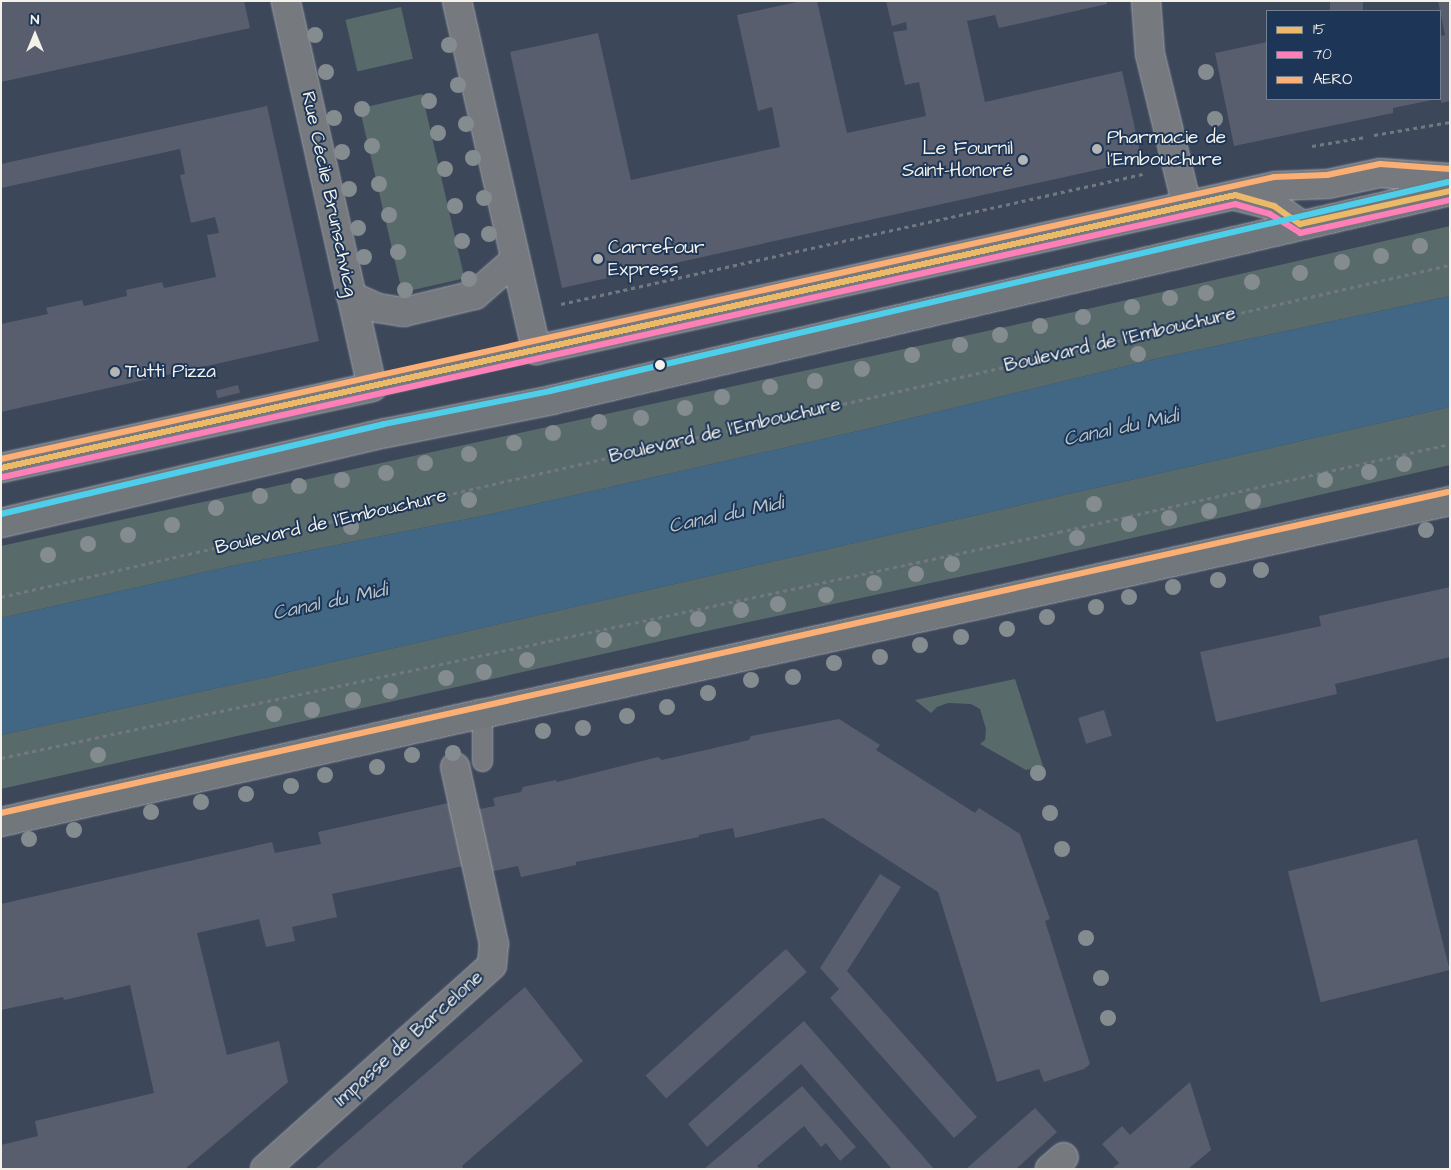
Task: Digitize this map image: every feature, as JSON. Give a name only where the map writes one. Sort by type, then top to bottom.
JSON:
[{"type":"main road","points":[[1,523],[386,434],[552,400],[1450,190]]},
{"type":"main road","points":[[1,822],[1450,501]]},
{"type":"street","name":"Rue Cécile Brunschvicg","points":[[286,1],[372,387]]},
{"type":"street","points":[[457,1],[536,350],[1276,186],[1328,184],[1380,174],[1450,178]]},
{"type":"street","points":[[1146,1],[1150,54],[1186,206]]},
{"type":"street","points":[[1235,196],[1274,206],[1300,224]]},
{"type":"street","points":[[351,296],[378,308],[404,312],[475,295],[515,260]]},
{"type":"street","points":[[1,468],[372,387]]},
{"type":"street","name":"Impasse de Barcelone","points":[[265,1169],[492,965],[494,944],[455,767]]},
{"type":"lane","points":[[372,387],[536,350]]},
{"type":"lane","points":[[482,714],[482,761]]},
{"type":"path","points":[[527,312],[1146,173]]},
{"type":"path","name":"Boulevard de l'Embouchure","points":[[1,597],[1450,266]]},
{"type":"path","points":[[1,758],[1058,532],[1450,444]]},
{"type":"shaded area","points":[[401,7],[413,59],[357,71],[345,20]]},
{"type":"shaded area","points":[[422,94],[465,278],[402,293],[360,108]]},
{"type":"shaded area","points":[[1450,226],[1450,296],[1155,359],[867,429],[487,515],[227,567],[1,618],[1,546],[1083,310]]},
{"type":"shaded area","points":[[1450,407],[1450,465],[1019,564],[679,637],[1,789],[1,735],[254,680]]},
{"type":"shaded area","points":[[1015,679],[1043,766],[1026,770],[980,744],[985,740],[986,729],[980,709],[971,704],[948,703],[937,707],[931,713],[915,700]]},
{"type":"water","name":"Canal du Midi","points":[[1450,296],[1450,407],[254,680],[1,735],[1,618],[227,567],[487,515],[867,429],[1155,359]]},
{"type":"building","points":[[1,1],[244,1],[250,28],[1,82]]},
{"type":"building","points":[[802,1],[817,1],[847,133],[926,116],[919,82],[905,85],[893,32],[907,30],[906,22],[892,26],[886,1],[1107,1],[1107,4],[999,28],[995,15],[967,21],[985,102],[1122,71],[1142,160],[562,288],[510,52],[598,33],[631,180],[780,147],[772,107],[758,111],[737,15]]},
{"type":"building","points":[[1330,1],[1363,1],[1363,10],[1330,10]]},
{"type":"building","points":[[1438,1],[1450,1],[1450,101],[1441,103],[1441,36],[1445,35]]},
{"type":"building","points":[[1266,42],[1266,100],[1432,100],[1393,108],[1393,113],[1234,146],[1215,53]]},
{"type":"building","points":[[267,106],[319,341],[1,412],[1,324],[48,314],[46,308],[82,300],[84,306],[127,296],[126,290],[162,282],[164,288],[216,277],[207,235],[219,233],[215,217],[191,223],[180,175],[185,174],[180,149],[1,188],[1,164]]},
{"type":"building","points":[[238,385],[240,393],[218,398],[216,391]]},
{"type":"building","points":[[1450,587],[1450,657],[1335,684],[1337,694],[1216,722],[1200,652],[1321,626],[1319,616]]},
{"type":"building","points":[[1104,710],[1112,736],[1086,744],[1078,718]]},
{"type":"building","points":[[839,719],[880,745],[876,750],[975,813],[979,808],[1020,834],[1050,919],[1045,921],[1090,1064],[1084,1069],[1044,1082],[1039,1069],[997,1082],[938,892],[823,818],[735,838],[733,828],[699,835],[699,837],[576,862],[576,865],[521,877],[518,866],[484,873],[470,811],[495,806],[493,798],[521,792],[523,787],[556,780],[557,782],[658,757],[662,760],[749,740],[751,736]]},
{"type":"building","points":[[453,802],[468,865],[332,894],[337,917],[292,927],[295,941],[266,947],[259,919],[197,933],[227,1055],[279,1041],[288,1082],[185,1169],[1,1169],[1,1145],[38,1136],[35,1121],[154,1093],[130,985],[64,1000],[63,997],[1,1010],[1,904],[272,842],[275,853],[321,844],[318,832]]},
{"type":"building","points":[[1417,839],[1450,970],[1321,1002],[1288,871]]},
{"type":"building","points":[[880,874],[901,887],[847,971],[977,1117],[954,1138],[830,998],[839,989],[820,968]]},
{"type":"building","points":[[786,949],[807,972],[666,1099],[646,1075]]},
{"type":"building","points":[[525,987],[583,1061],[462,1166],[464,1169],[315,1169]]},
{"type":"building","points":[[804,1021],[934,1169],[892,1169],[801,1064],[707,1147],[688,1124]]},
{"type":"building","points":[[1190,1082],[1211,1150],[1188,1169],[1112,1169],[1119,1163],[1102,1144],[1122,1126],[1130,1135]]},
{"type":"building","points":[[802,1086],[856,1147],[840,1161],[826,1143],[821,1147],[804,1126],[757,1166],[760,1169],[704,1169]]},
{"type":"building","points":[[1035,1108],[1057,1132],[1016,1169],[966,1169]]},
{"type":"transit line","name":"AERO","points":[[1,459],[1274,177],[1327,175],[1380,164],[1450,169]]},
{"type":"transit line","points":[[1,514],[384,424],[550,391],[1448,182]]},
{"type":"transit line","name":"15","points":[[1,468],[1235,195],[1274,206],[1300,224],[1450,191]]},
{"type":"transit line","name":"70","points":[[3,477],[1235,204],[1270,214],[1300,233],[1450,200]]},
{"type":"transit line","name":"AERO","points":[[1,813],[1448,492]]},
{"type":"place","name":"Pharmacie de l'Embouchure","points":[[1097,149]]},
{"type":"place","name":"Le Fournil Saint-Honoré","points":[[1023,160]]},
{"type":"place","name":"Carrefour Express","points":[[598,259]]},
{"type":"place","name":"Tutti Pizza","points":[[115,372]]}]
